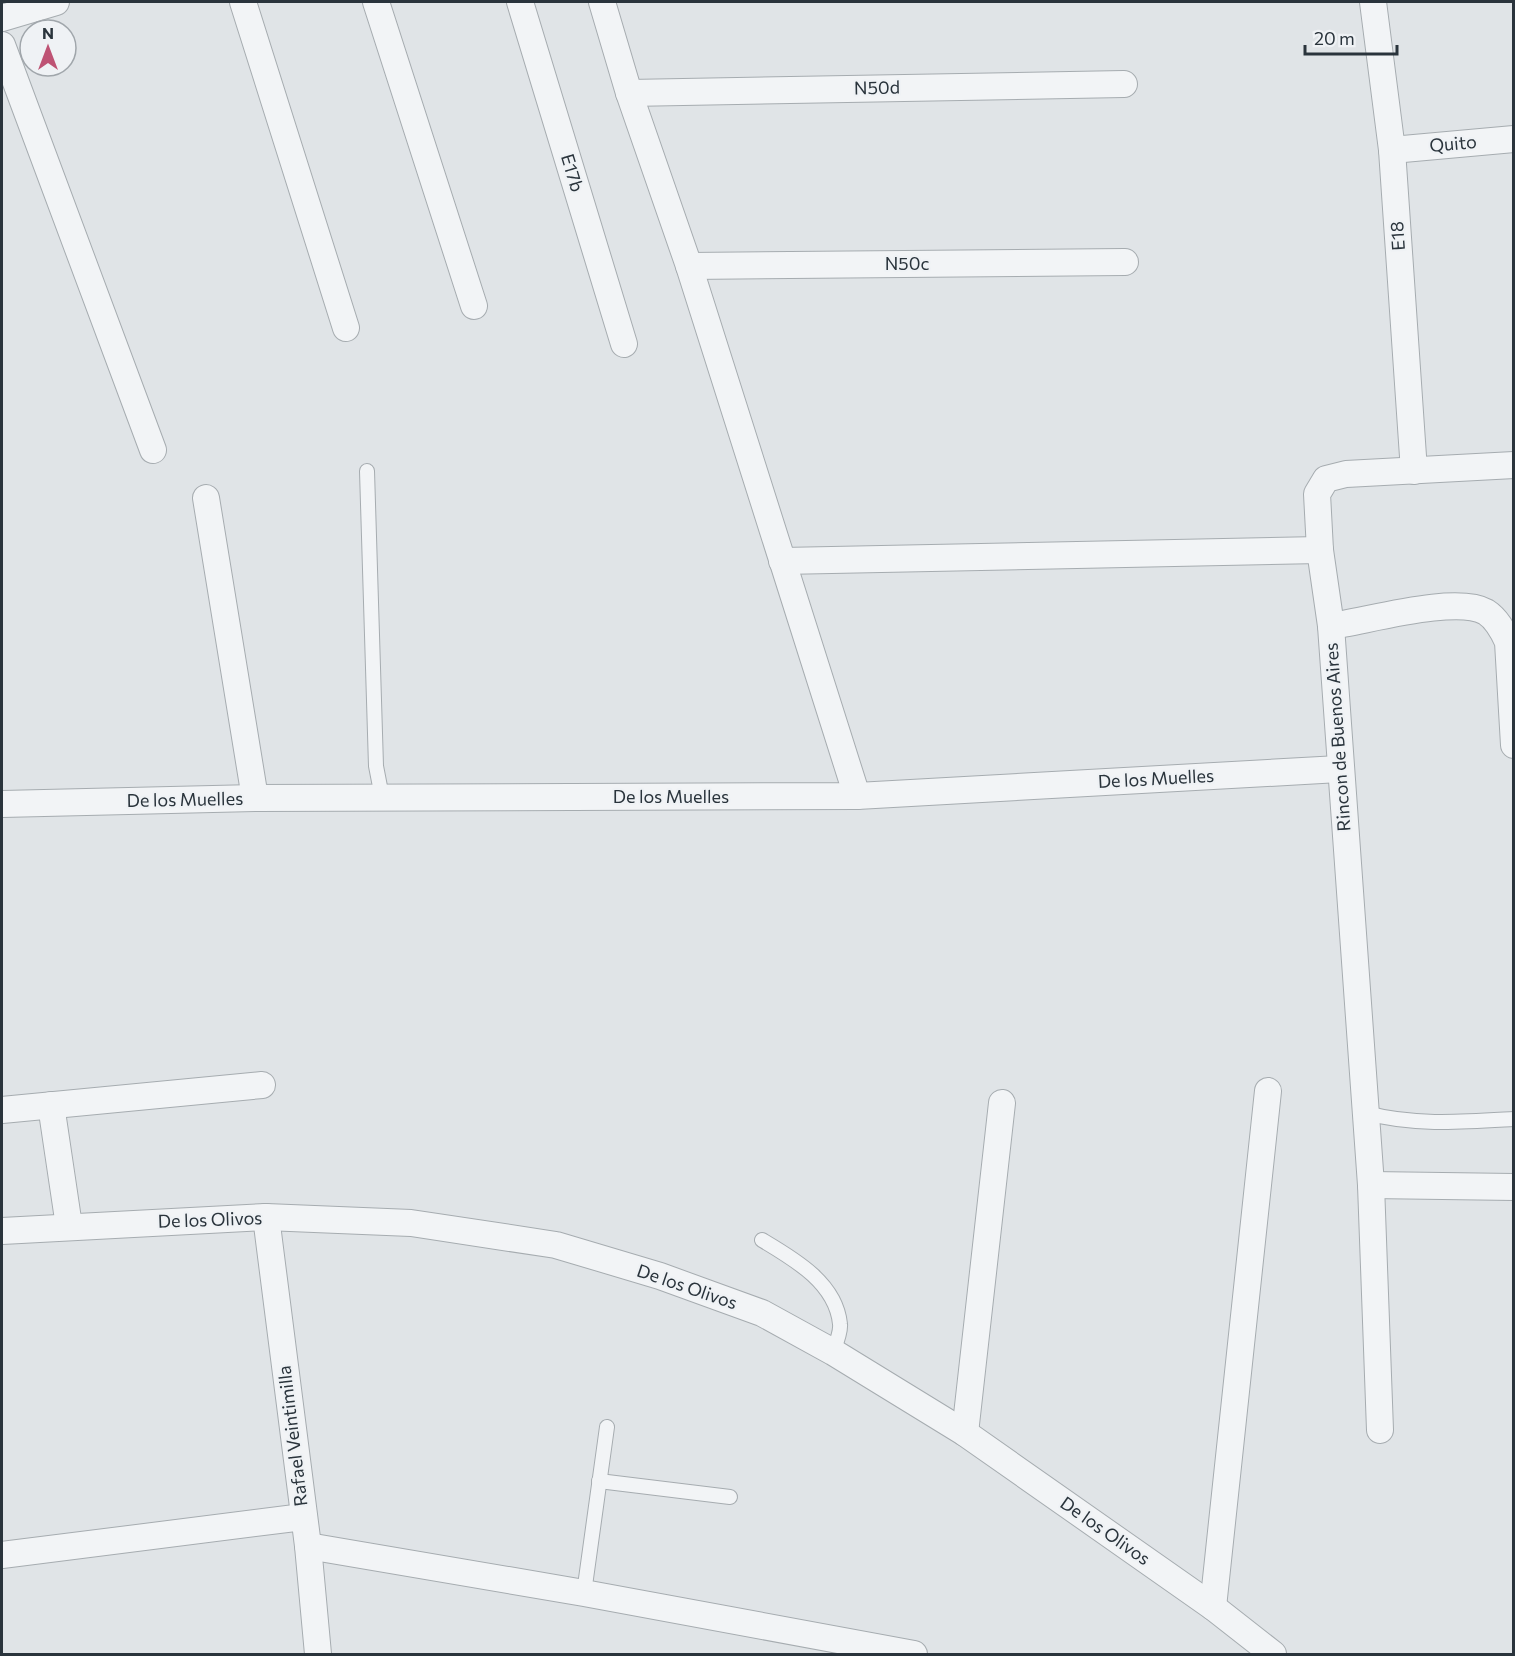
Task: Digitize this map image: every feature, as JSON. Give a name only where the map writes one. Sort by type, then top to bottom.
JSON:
[{"type":"street","points":[[2,18],[56,2]]},
{"type":"street","points":[[243,2],[346,328]]},
{"type":"street","points":[[376,2],[474,306]]},
{"type":"street","name":"E17b","points":[[520,2],[624,344]]},
{"type":"street","points":[[602,2],[629,93],[689,266],[857,796]]},
{"type":"street","name":"E18","points":[[1373,2],[1392,150],[1414,471]]},
{"type":"street","points":[[2,45],[153,450]]},
{"type":"street","name":"N50d","points":[[629,93],[1124,84]]},
{"type":"street","name":"Quito","points":[[1392,150],[1514,139]]},
{"type":"street","name":"N50c","points":[[689,266],[1125,262]]},
{"type":"street","name":"Rincon de Buenos Aires","points":[[1380,1430],[1371,1185],[1339,769],[1331,626],[1320,550],[1317,494],[1326,479],[1346,474],[1514,465]]},
{"type":"street","points":[[206,498],[255,798]]},
{"type":"street","points":[[782,561],[1320,550]]},
{"type":"street","points":[[1331,626],[1431,607],[1475,608],[1488,613],[1501,627],[1508,642],[1514,745]]},
{"type":"street","name":"De los Muelles","points":[[2,804],[255,798],[857,796],[1339,769]]},
{"type":"street","points":[[2,1110],[262,1085]]},
{"type":"street","points":[[1213,1607],[1268,1091]]},
{"type":"street","points":[[965,1433],[1002,1103]]},
{"type":"street","points":[[51,1105],[69,1226]]},
{"type":"street","points":[[1371,1185],[1514,1187]]},
{"type":"street","name":"De los Olivos","points":[[2,1230],[266,1217],[411,1223],[556,1245],[660,1276],[762,1313],[833,1352],[965,1433],[1213,1607],[1273,1654]]},
{"type":"street","name":"Rafael Veintimilla","points":[[266,1217],[308,1546],[318,1654]]},
{"type":"street","points":[[2,1555],[303,1517]]},
{"type":"street","points":[[308,1546],[584,1593],[914,1654]]},
{"type":"lane","points":[[367,471],[376,766],[382,797]]},
{"type":"lane","points":[[1366,1113],[1391,1120],[1415,1122],[1514,1119]]},
{"type":"lane","points":[[762,1240],[802,1264],[829,1294],[841,1325],[833,1352]]},
{"type":"lane","points":[[584,1593],[607,1427]]},
{"type":"lane","points":[[599,1481],[730,1497]]}]
